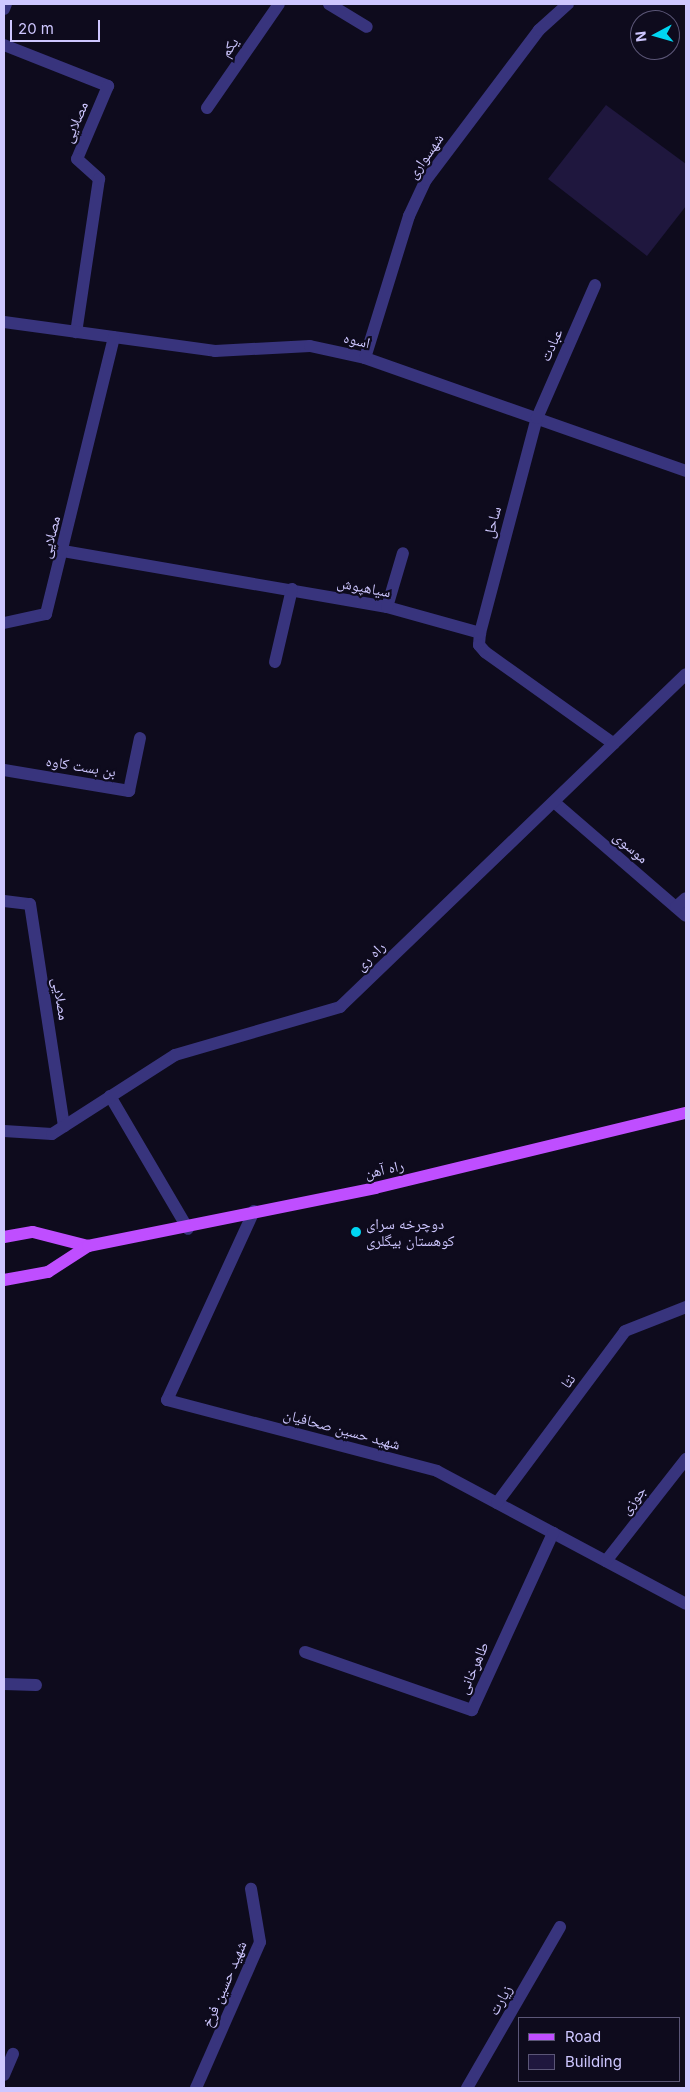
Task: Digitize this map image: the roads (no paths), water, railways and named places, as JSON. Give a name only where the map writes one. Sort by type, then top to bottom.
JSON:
[{"type":"main road","name":"راه آهن","points":[[4,1280],[48,1272],[88,1246],[188,1229],[254,1211],[375,1188],[686,1114]]},
{"type":"main road","name":"راه آهن","points":[[4,1237],[33,1232],[88,1246]]},
{"type":"street","points":[[4,9],[6,4]]},
{"type":"street","name":"یکم","points":[[207,108],[279,4]]},
{"type":"street","points":[[329,4],[367,28]]},
{"type":"street","name":"شهسواری","points":[[365,358],[409,216],[426,180],[539,30],[568,4]]},
{"type":"street","name":"مصلایی","points":[[4,45],[108,86],[77,160],[99,179],[76,332]]},
{"type":"street","name":"عبادت","points":[[537,418],[594,286]]},
{"type":"street","name":"اسوه","points":[[4,322],[215,351],[310,346],[365,358],[686,471]]},
{"type":"street","name":"مصلایی","points":[[4,623],[46,614],[114,337]]},
{"type":"street","name":"ساحل","points":[[480,633],[537,418]]},
{"type":"street","name":"سیاهپوش","points":[[63,551],[292,589],[386,607],[480,633]]},
{"type":"street","points":[[386,607],[403,553]]},
{"type":"street","points":[[275,662],[292,589]]},
{"type":"street","points":[[480,633],[479,645],[485,652],[614,744]]},
{"type":"street","name":"راه ری","points":[[4,1131],[52,1134],[175,1055],[340,1007],[686,674]]},
{"type":"street","name":"بن بست کاوه","points":[[4,770],[129,791],[140,738]]},
{"type":"street","name":"موسوی","points":[[554,802],[686,916]]},
{"type":"street","points":[[676,907],[686,898]]},
{"type":"street","name":"مصلایی","points":[[4,901],[30,904],[64,1126]]},
{"type":"street","points":[[110,1096],[188,1229]]},
{"type":"street","name":"شهید حسین صحافیان","points":[[254,1211],[167,1400],[437,1471],[686,1604]]},
{"type":"street","name":"نثا","points":[[497,1503],[625,1331],[686,1308]]},
{"type":"street","name":"جوزی","points":[[606,1561],[686,1459]]},
{"type":"street","name":"طاهرخانی","points":[[305,1652],[472,1710],[552,1533]]},
{"type":"street","points":[[4,1684],[36,1685]]},
{"type":"street","name":"شهید حسین فرخ","points":[[196,2088],[260,1942],[251,1889]]},
{"type":"street","name":"زیارت","points":[[467,2088],[560,1928]]},
{"type":"street","points":[[4,2075],[13,2054]]},
{"type":"place","name":"دوچرخه سرای کوهستان بیگلری","points":[[356,1232]]}]
